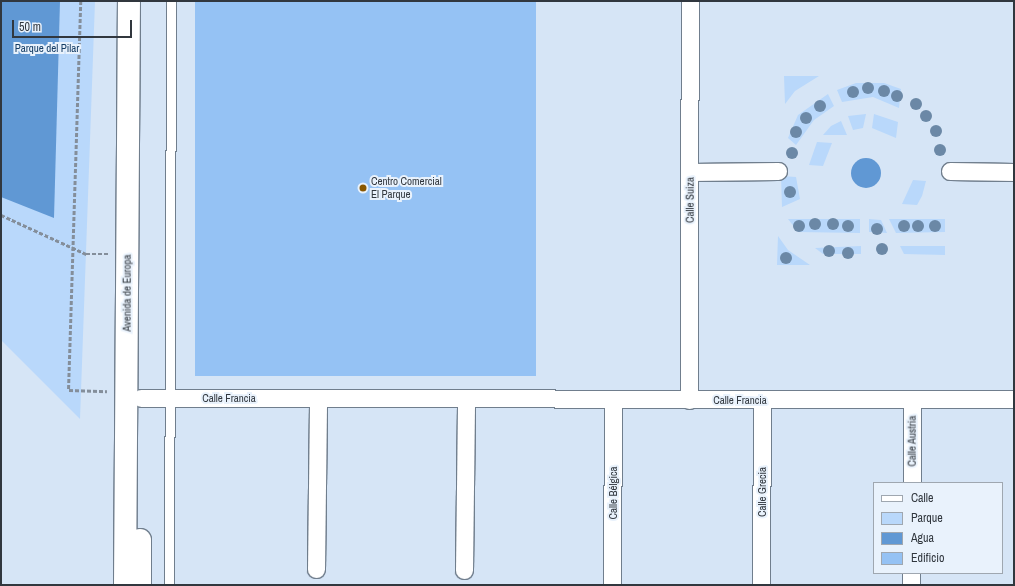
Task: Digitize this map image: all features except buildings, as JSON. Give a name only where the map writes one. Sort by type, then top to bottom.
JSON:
[{"type":"main road","name":"Avenida de Europa","points":[[129,1],[127,255],[134,394],[140,585]]},
{"type":"main road","name":"Avenida de Europa","points":[[125,585],[134,394],[143,1]]},
{"type":"street","name":"Calle Suiza","points":[[690,1],[690,400]]},
{"type":"street","points":[[690,172],[778,171]]},
{"type":"street","points":[[950,171],[1014,172]]},
{"type":"street","name":"Calle Francia","points":[[134,394],[168,398],[466,400],[1014,398]]},
{"type":"street","points":[[316,569],[318,399]]},
{"type":"street","name":"Calle Austria","points":[[912,399],[912,482]]},
{"type":"street","points":[[464,570],[466,400]]},
{"type":"street","name":"Calle Bélgica","points":[[612,585],[614,400]]},
{"type":"street","name":"Calle Grecia","points":[[761,585],[762,400]]},
{"type":"street","points":[[911,574],[911,585]]},
{"type":"lane","points":[[169,585],[168,398],[171,1]]},
{"type":"path","points":[[81,1],[72,248],[69,390],[134,394]]},
{"type":"path","points":[[1,215],[86,254],[127,255]]},
{"type":"green space","name":"Parque del Pilar","points":[[1,1],[95,1],[80,419],[1,340]]},
{"type":"green space","points":[[784,76],[819,76],[795,91],[785,104]]},
{"type":"green space","points":[[856,83],[884,83],[901,89],[899,108],[873,97],[842,102],[837,90]]},
{"type":"green space","points":[[828,94],[834,106],[814,120],[796,145],[788,138],[798,115]]},
{"type":"green space","points":[[866,114],[863,128],[853,130],[848,116]]},
{"type":"green space","points":[[874,114],[898,122],[896,138],[872,128]]},
{"type":"green space","points":[[841,121],[847,135],[823,135],[831,126]]},
{"type":"green space","points":[[817,142],[832,143],[823,166],[809,165]]},
{"type":"green space","points":[[781,176],[796,177],[800,199],[782,207]]},
{"type":"green space","points":[[913,180],[926,181],[922,196],[917,205],[902,204]]},
{"type":"green space","points":[[788,219],[860,219],[860,233],[798,232]]},
{"type":"green space","points":[[869,219],[881,220],[887,233],[869,232]]},
{"type":"green space","points":[[889,219],[945,219],[945,232],[896,233]]},
{"type":"green space","points":[[778,236],[788,250],[810,265],[777,265]]},
{"type":"green space","points":[[861,246],[861,254],[823,254],[815,248]]},
{"type":"green space","points":[[900,246],[945,246],[945,255],[904,254]]},
{"type":"water","points":[[1,1],[60,1],[54,218],[1,197]]},
{"type":"water","points":[[866,158],[877,162],[881,173],[877,184],[866,188],[855,184],[851,173],[855,162]]},
{"type":"place","name":"Centro Comercial El Parque","points":[[363,188]]}]
